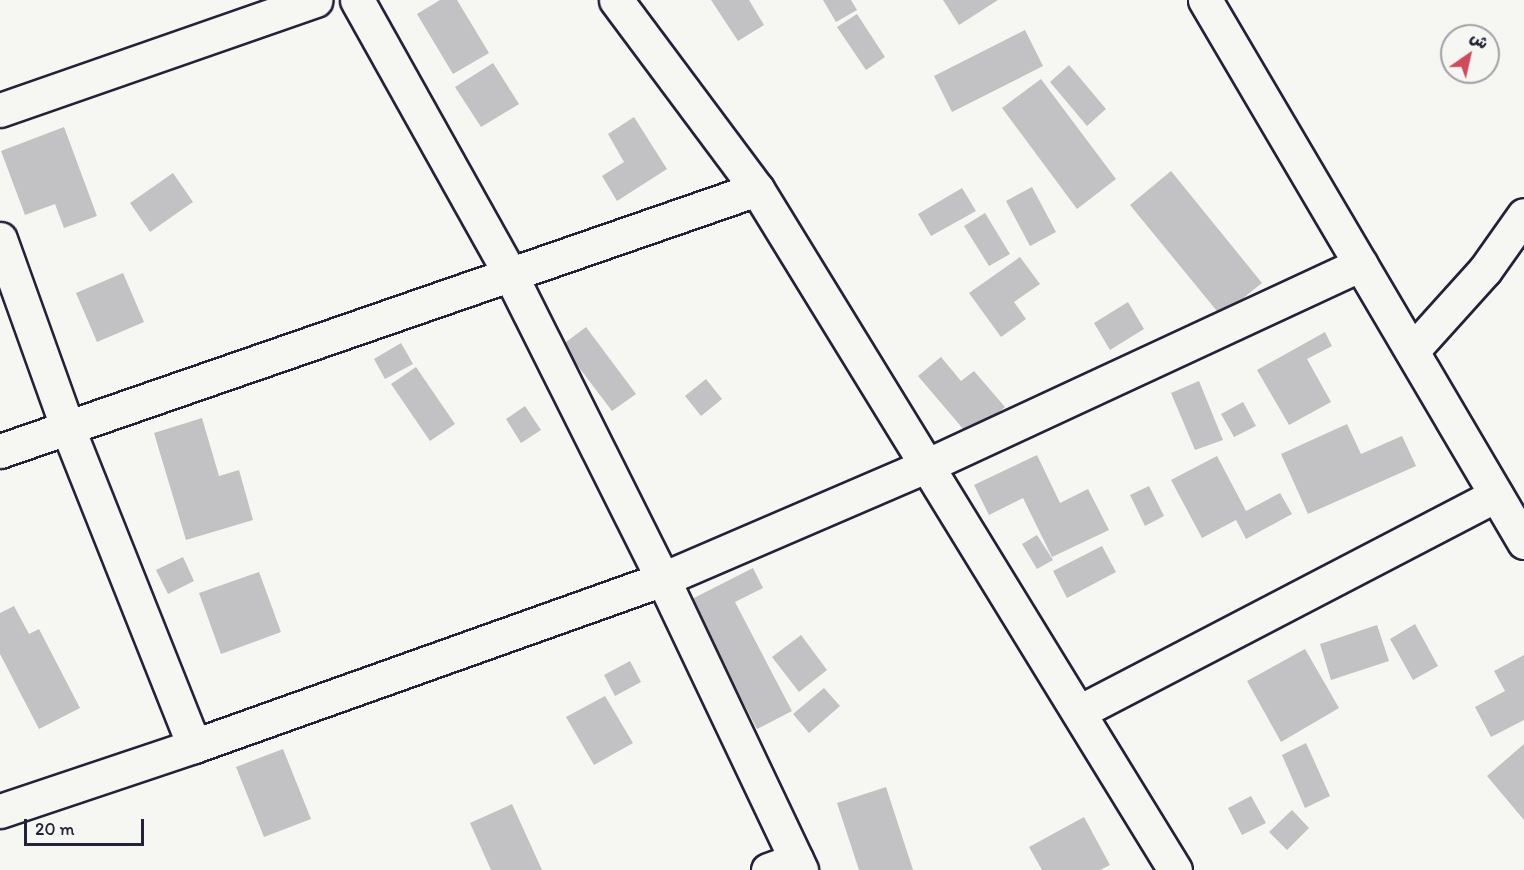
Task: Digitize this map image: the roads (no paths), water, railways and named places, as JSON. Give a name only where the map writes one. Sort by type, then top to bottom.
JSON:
[{"type":"street","points":[[0,110],[315,0]]},
{"type":"street","points":[[357,0],[511,276],[663,579],[788,867]]},
{"type":"street","points":[[616,0],[757,189],[1175,870]]},
{"type":"street","points":[[1205,0],[1524,542]]},
{"type":"street","points":[[0,451],[757,189]]},
{"type":"street","points":[[1412,351],[1522,228]]},
{"type":"street","points":[[0,239],[68,429],[194,746]]},
{"type":"street","points":[[0,811],[194,746],[663,579],[928,465],[1361,264]]},
{"type":"street","points":[[1079,712],[1496,495]]}]
